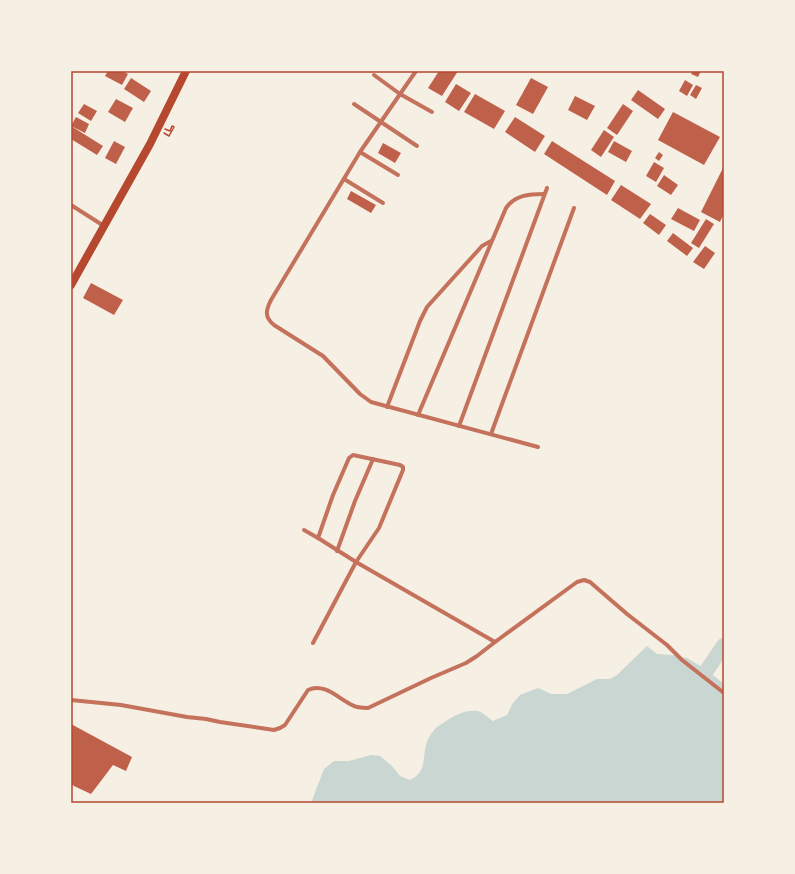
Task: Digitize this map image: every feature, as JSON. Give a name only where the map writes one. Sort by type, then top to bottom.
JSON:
[{"type":"main road","points":[[71,285],[150,144],[186,71]]},
{"type":"street","points":[[416,71],[360,152],[271,300],[267,318],[274,325],[323,356],[364,397],[371,402],[538,447]]},
{"type":"street","points":[[374,75],[400,94],[432,112]]},
{"type":"street","points":[[354,104],[417,146]]},
{"type":"street","points":[[360,152],[398,175]]},
{"type":"street","points":[[344,179],[384,203]]},
{"type":"street","points":[[459,426],[547,188]]},
{"type":"street","points":[[418,415],[503,213],[509,204],[518,197],[544,194]]},
{"type":"street","points":[[71,205],[104,226]]},
{"type":"street","points":[[491,434],[574,208]]},
{"type":"street","points":[[387,406],[420,321],[428,307],[482,246],[491,241]]},
{"type":"street","points":[[312,643],[356,562],[379,528],[403,467],[400,465],[353,455],[349,458],[318,538]]},
{"type":"street","points":[[338,551],[355,501],[373,459]]},
{"type":"street","points":[[304,530],[356,562],[495,642]]},
{"type":"street","points":[[71,700],[121,705],[274,730],[285,725],[308,690],[312,688],[319,687],[325,689],[353,706],[368,708],[466,663],[577,582],[584,580],[590,582],[627,614],[667,645],[682,660],[724,692]]},
{"type":"path","points":[[164,133],[169,136],[174,127],[172,126],[170,131]]},
{"type":"shaded area","points":[[647,646],[657,654],[687,658],[707,670],[724,684],[724,803],[311,803],[324,769],[334,761],[349,761],[371,755],[380,756],[391,765],[400,776],[410,780],[420,772],[424,762],[426,745],[432,733],[437,727],[453,717],[464,712],[477,711],[493,721],[507,715],[513,703],[520,695],[538,688],[551,694],[567,694],[597,679],[610,679],[617,675]]},
{"type":"building","points":[[108,71],[122,71],[128,74],[122,85],[105,76]]},
{"type":"building","points":[[439,71],[458,71],[442,96],[428,88]]},
{"type":"building","points":[[693,71],[701,71],[698,77],[691,74]]},
{"type":"building","points":[[131,78],[151,91],[144,102],[124,89]]},
{"type":"building","points":[[531,78],[548,87],[533,114],[516,105]]},
{"type":"building","points":[[685,80],[693,85],[687,96],[679,91]]},
{"type":"building","points":[[456,84],[471,93],[459,111],[445,102]]},
{"type":"building","points":[[696,85],[702,88],[696,99],[690,95]]},
{"type":"building","points":[[638,90],[665,109],[658,119],[631,100]]},
{"type":"building","points":[[475,94],[505,111],[494,129],[464,112]]},
{"type":"building","points":[[575,96],[595,106],[587,120],[568,110]]},
{"type":"building","points":[[116,99],[133,108],[125,122],[108,112]]},
{"type":"building","points":[[84,104],[97,111],[91,121],[78,113]]},
{"type":"building","points":[[623,104],[633,111],[617,135],[607,128]]},
{"type":"building","points":[[673,112],[720,137],[704,165],[658,140]]},
{"type":"building","points":[[76,117],[89,124],[85,133],[71,126]]},
{"type":"building","points":[[515,117],[545,136],[535,152],[505,132]]},
{"type":"building","points":[[71,126],[103,146],[97,155],[71,139]]},
{"type":"building","points":[[604,130],[614,137],[601,157],[591,150]]},
{"type":"building","points":[[114,141],[125,147],[116,164],[105,158]]},
{"type":"building","points":[[552,141],[615,181],[607,195],[544,154]]},
{"type":"building","points":[[614,141],[632,151],[626,162],[608,152]]},
{"type":"building","points":[[383,143],[401,153],[395,163],[378,153]]},
{"type":"building","points":[[659,152],[663,155],[659,161],[655,158]]},
{"type":"building","points":[[654,162],[664,168],[656,182],[646,176]]},
{"type":"building","points":[[723,168],[724,213],[720,222],[701,212]]},
{"type":"building","points":[[664,175],[678,185],[671,195],[657,186]]},
{"type":"building","points":[[621,185],[651,204],[640,219],[611,200]]},
{"type":"building","points":[[351,191],[376,205],[371,213],[347,199]]},
{"type":"building","points":[[678,208],[700,220],[694,231],[671,219]]},
{"type":"building","points":[[650,214],[666,225],[659,235],[643,223]]},
{"type":"building","points":[[706,219],[714,224],[699,248],[691,243]]},
{"type":"building","points":[[673,233],[693,248],[687,256],[667,241]]},
{"type":"building","points":[[705,246],[715,253],[704,269],[693,262]]},
{"type":"building","points":[[91,283],[123,300],[114,315],[83,298]]},
{"type":"building","points":[[71,724],[132,757],[126,771],[113,765],[91,794],[71,784]]},
{"type":"waterway","points":[[707,670],[724,645]]}]
